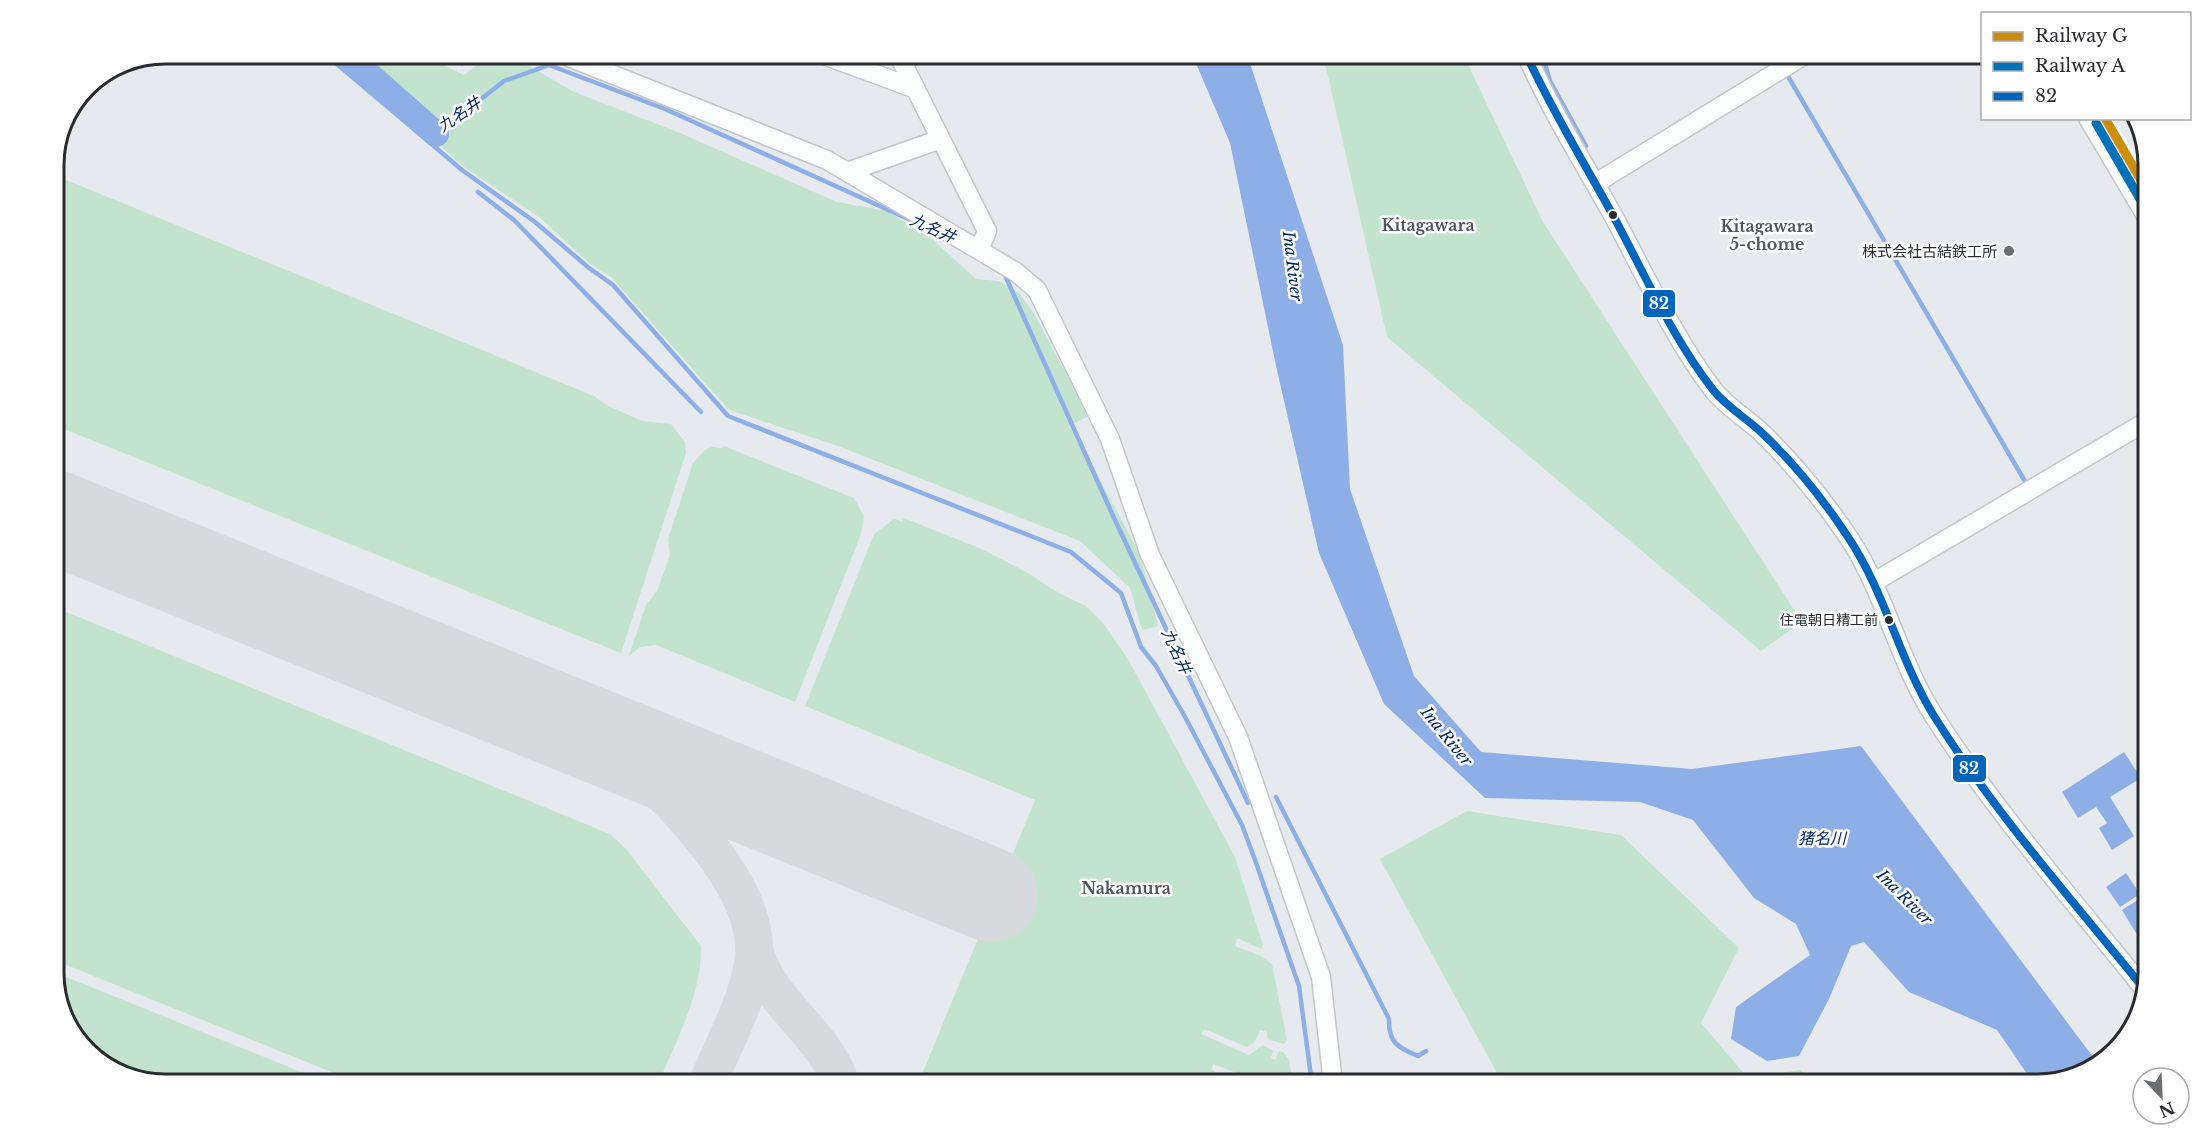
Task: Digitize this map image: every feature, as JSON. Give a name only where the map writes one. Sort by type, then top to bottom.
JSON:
[{"type":"street","points":[[586,64],[827,160],[1016,272],[1037,290],[1110,439],[1150,555],[1238,737],[1321,977],[1332,1074]]},
{"type":"street","points":[[848,64],[915,89]]},
{"type":"street","points":[[903,64],[987,231],[979,250]]},
{"type":"street","points":[[1530,64],[1548,105],[1596,183],[1696,364],[1716,393],[1798,471],[1851,542],[1874,582],[1932,714],[2000,811],[2138,981]]},
{"type":"street","points":[[1596,183],[1783,64]]},
{"type":"street","points":[[2089,120],[2138,203]]},
{"type":"street","points":[[847,172],[941,139]]},
{"type":"street","points":[[1874,582],[2138,426]]},
{"type":"green space","points":[[366,64],[442,64],[464,75],[478,64],[527,64],[572,91],[680,133],[837,202],[887,211],[932,239],[976,279],[999,281],[1019,293],[1033,312],[1089,416],[1071,425],[1140,555],[1158,626],[1142,630],[1130,588],[1080,541],[838,446],[729,410],[611,277],[589,263],[539,217],[464,167],[436,142],[456,125],[447,118],[436,128]]},
{"type":"green space","points":[[1325,64],[1468,64],[1543,222],[1802,622],[1761,651],[1387,337]]},
{"type":"green space","points":[[65,180],[594,396],[606,405],[642,421],[671,424],[685,442],[686,453],[621,653],[65,429]]},
{"type":"green space","points":[[724,446],[854,498],[864,516],[861,534],[795,702],[656,645],[640,647],[629,656],[646,605],[657,591],[670,555],[668,539],[693,463],[706,449]]},
{"type":"green space","points":[[904,518],[982,549],[1086,606],[1103,623],[1128,659],[1235,857],[1263,945],[1261,949],[1237,938],[1235,946],[1259,955],[1272,964],[1287,1040],[1284,1044],[1268,1039],[1267,1032],[1260,1030],[1255,1042],[1247,1047],[1204,1029],[1201,1034],[1249,1055],[1263,1045],[1273,1051],[1271,1058],[1275,1060],[1279,1051],[1283,1052],[1289,1060],[1291,1074],[1239,1074],[1213,1064],[1212,1069],[1217,1074],[922,1074],[1035,800],[805,706],[874,534],[894,519],[902,521]]},
{"type":"green space","points":[[65,611],[610,834],[626,849],[701,946],[693,999],[662,1074],[336,1074],[65,964]]},
{"type":"green space","points":[[1467,811],[1621,835],[1739,948],[1701,1023],[1745,1074],[1498,1074],[1380,859]]},
{"type":"green space","points":[[65,976],[306,1074],[165,1074],[133,1068],[109,1056],[82,1029],[70,1005]]},
{"type":"green space","points":[[1800,1070],[1804,1074],[1774,1074]]},
{"type":"water","name":"猪名川","points":[[1196,64],[1250,64],[1343,345],[1350,489],[1414,676],[1481,752],[1692,769],[1861,746],[2093,1057],[2070,1068],[2051,1073],[2027,1074],[1997,1030],[1909,992],[1864,942],[1851,946],[1829,999],[1799,1056],[1767,1061],[1731,1039],[1736,1007],[1810,955],[1796,924],[1754,898],[1693,820],[1640,802],[1485,798],[1384,704],[1319,553],[1276,366],[1230,143]]},
{"type":"water","points":[[2124,752],[2138,773],[2138,780],[2110,797],[2134,836],[2112,850],[2099,828],[2107,823],[2096,807],[2078,818],[2062,792]]},
{"type":"water","points":[[2126,873],[2138,891],[2138,895],[2120,907],[2106,887]]},
{"type":"water","points":[[2138,900],[2138,936],[2122,910]]},
{"type":"waterway","points":[[337,64],[428,141]]},
{"type":"waterway","name":"九名井","points":[[356,64],[436,134]]},
{"type":"waterway","points":[[1545,64],[1550,81],[1586,146]]},
{"type":"waterway","points":[[915,222],[665,109],[549,65],[504,81],[428,141],[462,170],[535,222],[589,268],[613,285],[728,416],[1071,552],[1121,593],[1141,647],[1156,666],[1184,715],[1242,825],[1299,986],[1311,1074]]},
{"type":"waterway","points":[[1789,78],[2026,483]]},
{"type":"waterway","points":[[478,192],[514,220],[701,412]]},
{"type":"waterway","name":"九名井","points":[[1004,273],[1114,518],[1248,803]]},
{"type":"waterway","name":"九名井","points":[[1276,797],[1389,1019],[1392,1039],[1400,1047],[1418,1056],[1426,1051]]},
{"type":"taxiway","points":[[551,718],[576,730],[622,759],[662,794],[681,813],[716,856],[744,903],[754,942],[751,972],[742,1004],[712,1074]]},
{"type":"taxiway","points":[[754,949],[771,985],[822,1048],[837,1074]]},
{"type":"runway","points":[[65,521],[991,895]]},
{"type":"rail line","name":"G","points":[[2106,120],[2138,175]]},
{"type":"rail line","name":"A","points":[[2096,123],[2138,196]]},
{"type":"transit line","name":"82","points":[[1531,64],[1661,307],[1699,371],[1719,397],[1761,432],[1785,456],[1828,509],[1861,558],[1911,672],[1934,716],[1983,787],[2035,856],[2138,981]]},
{"type":"place","name":"株式会社古結鉄工所","points":[[2009,251]]},
{"type":"place","name":"住電朝日精工前","points":[[1889,620]]},
{"type":"district","name":"Kitagawara","points":[[1428,225]]},
{"type":"district","name":"Kitagawara 5-chome","points":[[1767,235]]},
{"type":"district","name":"Nakamura","points":[[1126,888]]},
{"type":"water label","name":"Ina River","points":[[1293,266]]},
{"type":"water label","name":"Ina River","points":[[1447,736]]},
{"type":"water label","name":"Ina River","points":[[1905,897]]}]
